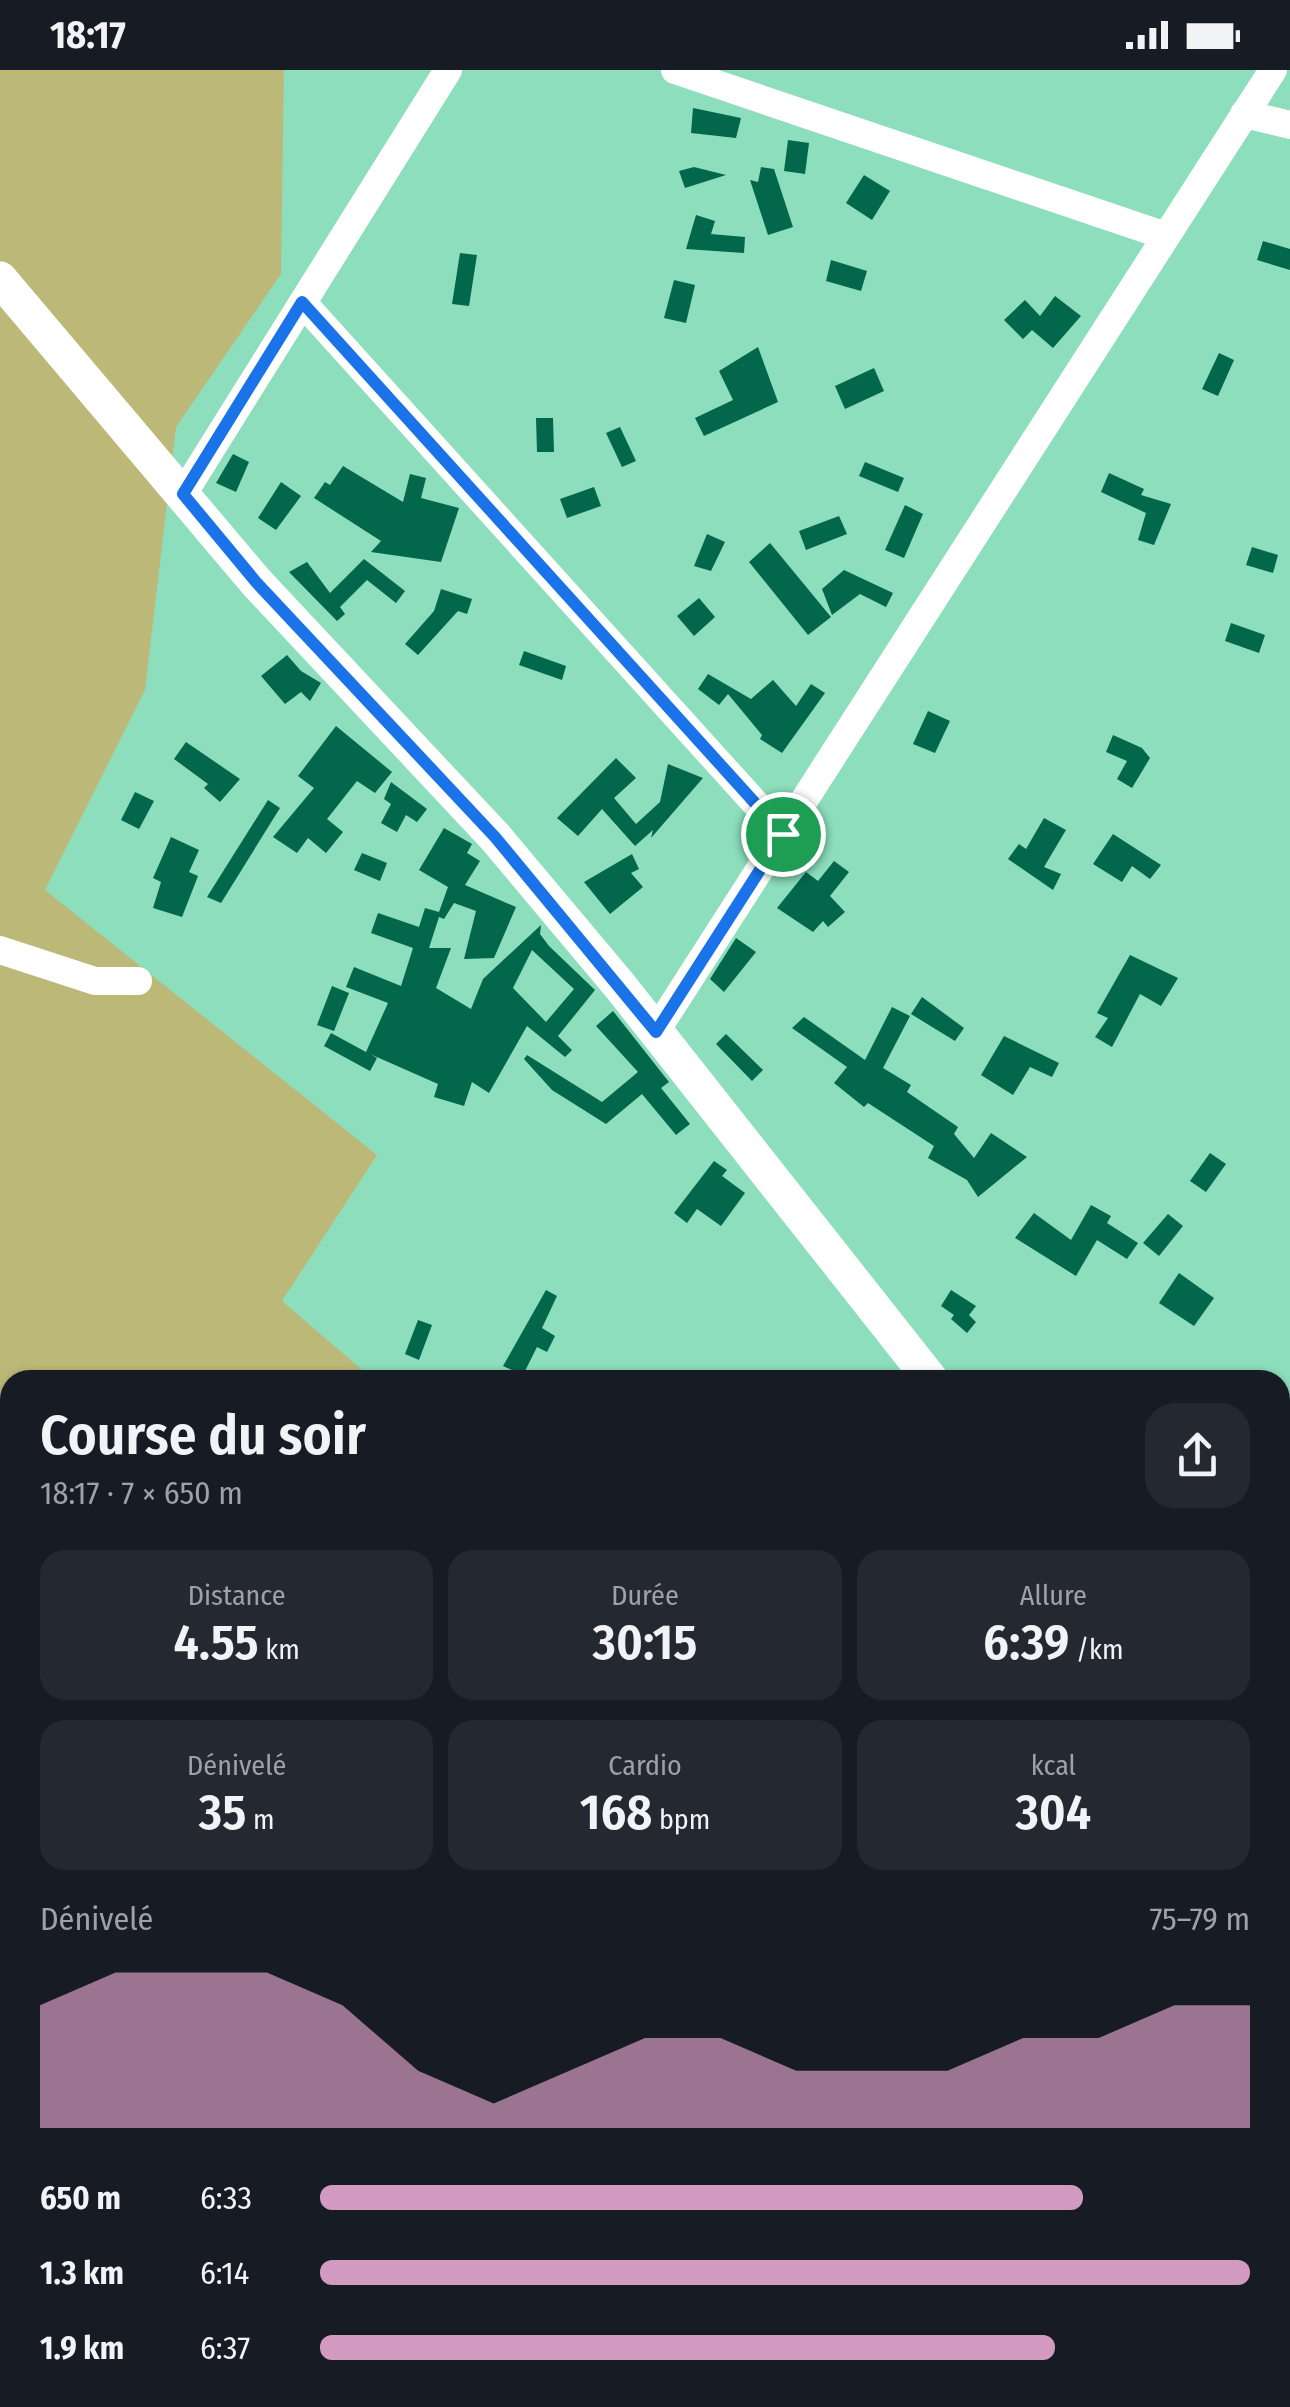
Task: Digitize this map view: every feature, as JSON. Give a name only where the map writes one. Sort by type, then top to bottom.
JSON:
[{"type":"main road","points":[[0,279],[256,582],[495,837],[656,1032],[922,1370]]},
{"type":"street","points":[[183,494],[448,70]]},
{"type":"street","points":[[675,70],[1166,236]]},
{"type":"street","points":[[656,1032],[1273,70]]},
{"type":"street","points":[[1244,114],[1290,125]]},
{"type":"street","points":[[302,302],[783,834]]},
{"type":"street","points":[[0,950],[95,981],[138,981]]},
{"type":"shaded area","points":[[0,70],[284,70],[281,274],[176,427],[145,690],[45,890],[377,1155],[282,1301],[362,1370],[0,1370]]},
{"type":"building","points":[[693,108],[741,118],[736,138],[691,133]]},
{"type":"building","points":[[788,140],[809,143],[805,174],[784,171]]},
{"type":"building","points":[[694,167],[726,175],[685,188],[679,171]]},
{"type":"building","points":[[761,167],[774,169],[793,227],[768,235],[750,180],[758,182]]},
{"type":"building","points":[[864,175],[890,191],[872,220],[846,203]]},
{"type":"building","points":[[696,215],[715,221],[711,234],[745,237],[744,253],[686,249]]},
{"type":"building","points":[[1263,241],[1290,249],[1290,270],[1257,260]]},
{"type":"building","points":[[460,253],[477,255],[469,306],[452,304]]},
{"type":"building","points":[[831,260],[867,271],[861,291],[826,281]]},
{"type":"building","points":[[674,280],[695,285],[686,323],[664,318]]},
{"type":"building","points":[[1055,296],[1081,316],[1053,348],[1032,330],[1023,339],[1004,320],[1025,300],[1040,316]]},
{"type":"building","points":[[758,347],[778,402],[704,436],[695,418],[733,400],[719,371]]},
{"type":"building","points":[[1219,353],[1234,360],[1218,396],[1202,389]]},
{"type":"building","points":[[874,368],[884,391],[845,409],[835,386]]},
{"type":"building","points":[[536,418],[553,418],[554,452],[537,452]]},
{"type":"building","points":[[620,427],[636,461],[622,467],[606,433]]},
{"type":"building","points":[[233,454],[249,462],[236,492],[216,483]]},
{"type":"building","points":[[865,462],[904,478],[898,492],[859,476]]},
{"type":"building","points":[[343,466],[403,502],[410,474],[426,478],[421,498],[459,508],[441,562],[371,552],[381,541],[314,498],[325,482],[330,485]]},
{"type":"building","points":[[1109,473],[1144,489],[1141,495],[1171,504],[1154,545],[1138,540],[1146,513],[1101,492]]},
{"type":"building","points":[[281,482],[301,496],[276,530],[258,518]]},
{"type":"building","points":[[594,487],[601,506],[567,518],[560,499]]},
{"type":"building","points":[[905,505],[923,514],[904,558],[885,550]]},
{"type":"building","points":[[839,516],[847,534],[806,550],[799,531]]},
{"type":"building","points":[[707,534],[725,542],[711,571],[694,566]]},
{"type":"building","points":[[770,543],[831,617],[808,635],[749,562]]},
{"type":"building","points":[[1252,547],[1278,555],[1273,573],[1246,565]]},
{"type":"building","points":[[364,559],[405,591],[396,603],[367,580],[340,607],[345,614],[337,621],[289,572],[307,562],[330,593]]},
{"type":"building","points":[[844,570],[893,593],[886,607],[860,594],[832,615],[822,589]]},
{"type":"building","points":[[441,589],[472,599],[467,614],[458,611],[418,655],[405,644],[434,611]]},
{"type":"building","points":[[699,598],[715,617],[694,636],[677,616]]},
{"type":"building","points":[[1231,623],[1265,635],[1259,653],[1225,641]]},
{"type":"building","points":[[524,651],[566,666],[562,680],[519,665]]},
{"type":"building","points":[[287,655],[301,671],[321,683],[310,701],[301,692],[285,704],[261,676]]},
{"type":"building","points":[[708,674],[751,699],[773,680],[796,706],[811,684],[825,693],[782,753],[760,739],[762,735],[728,694],[719,705],[698,689]]},
{"type":"building","points":[[928,711],[950,721],[935,753],[913,744]]},
{"type":"building","points":[[336,726],[392,772],[375,793],[357,781],[327,819],[343,832],[326,853],[308,838],[297,853],[273,837],[314,788],[298,776]]},
{"type":"building","points":[[1113,735],[1142,748],[1150,758],[1132,788],[1117,779],[1127,761],[1106,752]]},
{"type":"building","points":[[186,742],[240,779],[220,802],[204,788],[208,784],[174,759]]},
{"type":"building","points":[[616,758],[636,778],[614,798],[636,824],[660,802],[668,764],[703,778],[651,838],[653,830],[635,846],[602,809],[578,836],[557,818]]},
{"type":"building","points":[[391,782],[427,809],[417,822],[406,815],[397,832],[381,823],[391,804],[384,799]]},
{"type":"building","points":[[135,792],[154,801],[139,829],[121,820]]},
{"type":"building","points":[[268,800],[280,808],[221,903],[207,897]]},
{"type":"building","points":[[1044,818],[1066,830],[1044,867],[1061,874],[1053,890],[1008,859],[1019,844],[1026,849]]},
{"type":"building","points":[[444,828],[472,844],[467,853],[480,861],[465,885],[516,907],[494,958],[464,959],[476,911],[454,903],[444,919],[439,917],[429,948],[451,948],[436,988],[471,1009],[483,979],[541,925],[540,934],[549,946],[595,990],[558,1036],[572,1050],[565,1057],[527,1026],[489,1093],[472,1082],[464,1106],[434,1097],[438,1084],[370,1054],[377,1058],[370,1071],[324,1046],[331,1033],[366,1052],[388,1003],[346,987],[354,967],[401,986],[413,948],[371,933],[378,913],[419,927],[425,908],[439,912],[448,887],[419,870]],"holes":[[[532,950],[574,989],[546,1022],[513,988]]]},
{"type":"building","points":[[1113,834],[1161,865],[1150,879],[1132,866],[1122,882],[1093,864]]},
{"type":"building","points":[[171,837],[199,850],[189,872],[198,876],[182,917],[153,908],[161,882],[153,878]]},
{"type":"building","points":[[362,853],[387,863],[380,881],[354,870]]},
{"type":"building","points":[[632,854],[639,869],[631,873],[643,887],[610,914],[584,882]]},
{"type":"building","points":[[834,861],[849,872],[830,896],[845,912],[828,927],[823,921],[813,932],[777,908],[806,872],[818,881]]},
{"type":"building","points":[[736,938],[756,952],[724,992],[710,979]]},
{"type":"building","points":[[1130,955],[1178,978],[1161,1006],[1140,994],[1112,1047],[1095,1037],[1108,1018],[1097,1013]]},
{"type":"building","points":[[332,986],[349,993],[334,1031],[317,1025]]},
{"type":"building","points":[[922,997],[964,1028],[955,1041],[911,1014]]},
{"type":"building","points":[[892,1007],[910,1016],[883,1068],[911,1085],[907,1092],[958,1127],[954,1134],[974,1158],[991,1133],[1027,1157],[978,1197],[967,1180],[928,1158],[934,1146],[868,1103],[864,1107],[834,1083],[847,1067],[792,1028],[804,1017],[865,1060]]},
{"type":"building","points":[[613,1011],[669,1082],[661,1088],[690,1124],[676,1135],[642,1094],[606,1124],[552,1090],[524,1059],[527,1055],[602,1102],[638,1072],[596,1026]]},
{"type":"building","points":[[726,1034],[763,1070],[752,1081],[716,1044]]},
{"type":"building","points":[[1004,1036],[1059,1063],[1052,1077],[1030,1067],[1013,1095],[981,1075]]},
{"type":"building","points":[[1210,1153],[1226,1164],[1206,1192],[1190,1181]]},
{"type":"building","points":[[714,1161],[727,1170],[722,1176],[745,1193],[721,1226],[697,1209],[687,1223],[674,1213]]},
{"type":"building","points":[[1091,1205],[1111,1216],[1107,1223],[1138,1243],[1127,1259],[1097,1240],[1076,1276],[1015,1238],[1034,1213],[1071,1240]]},
{"type":"building","points":[[1168,1214],[1183,1226],[1159,1256],[1143,1243]]},
{"type":"building","points":[[1179,1273],[1214,1298],[1194,1326],[1159,1303]]},
{"type":"building","points":[[546,1290],[557,1296],[542,1328],[555,1336],[547,1352],[537,1347],[526,1370],[503,1366]]},
{"type":"building","points":[[951,1290],[976,1306],[969,1315],[976,1322],[967,1333],[951,1319],[954,1315],[941,1306]]},
{"type":"building","points":[[418,1320],[432,1325],[419,1360],[405,1354]]},
{"type":"route","points":[[302,302],[591,621],[783,834],[656,1032],[495,837],[256,582],[183,494],[302,302]]}]
